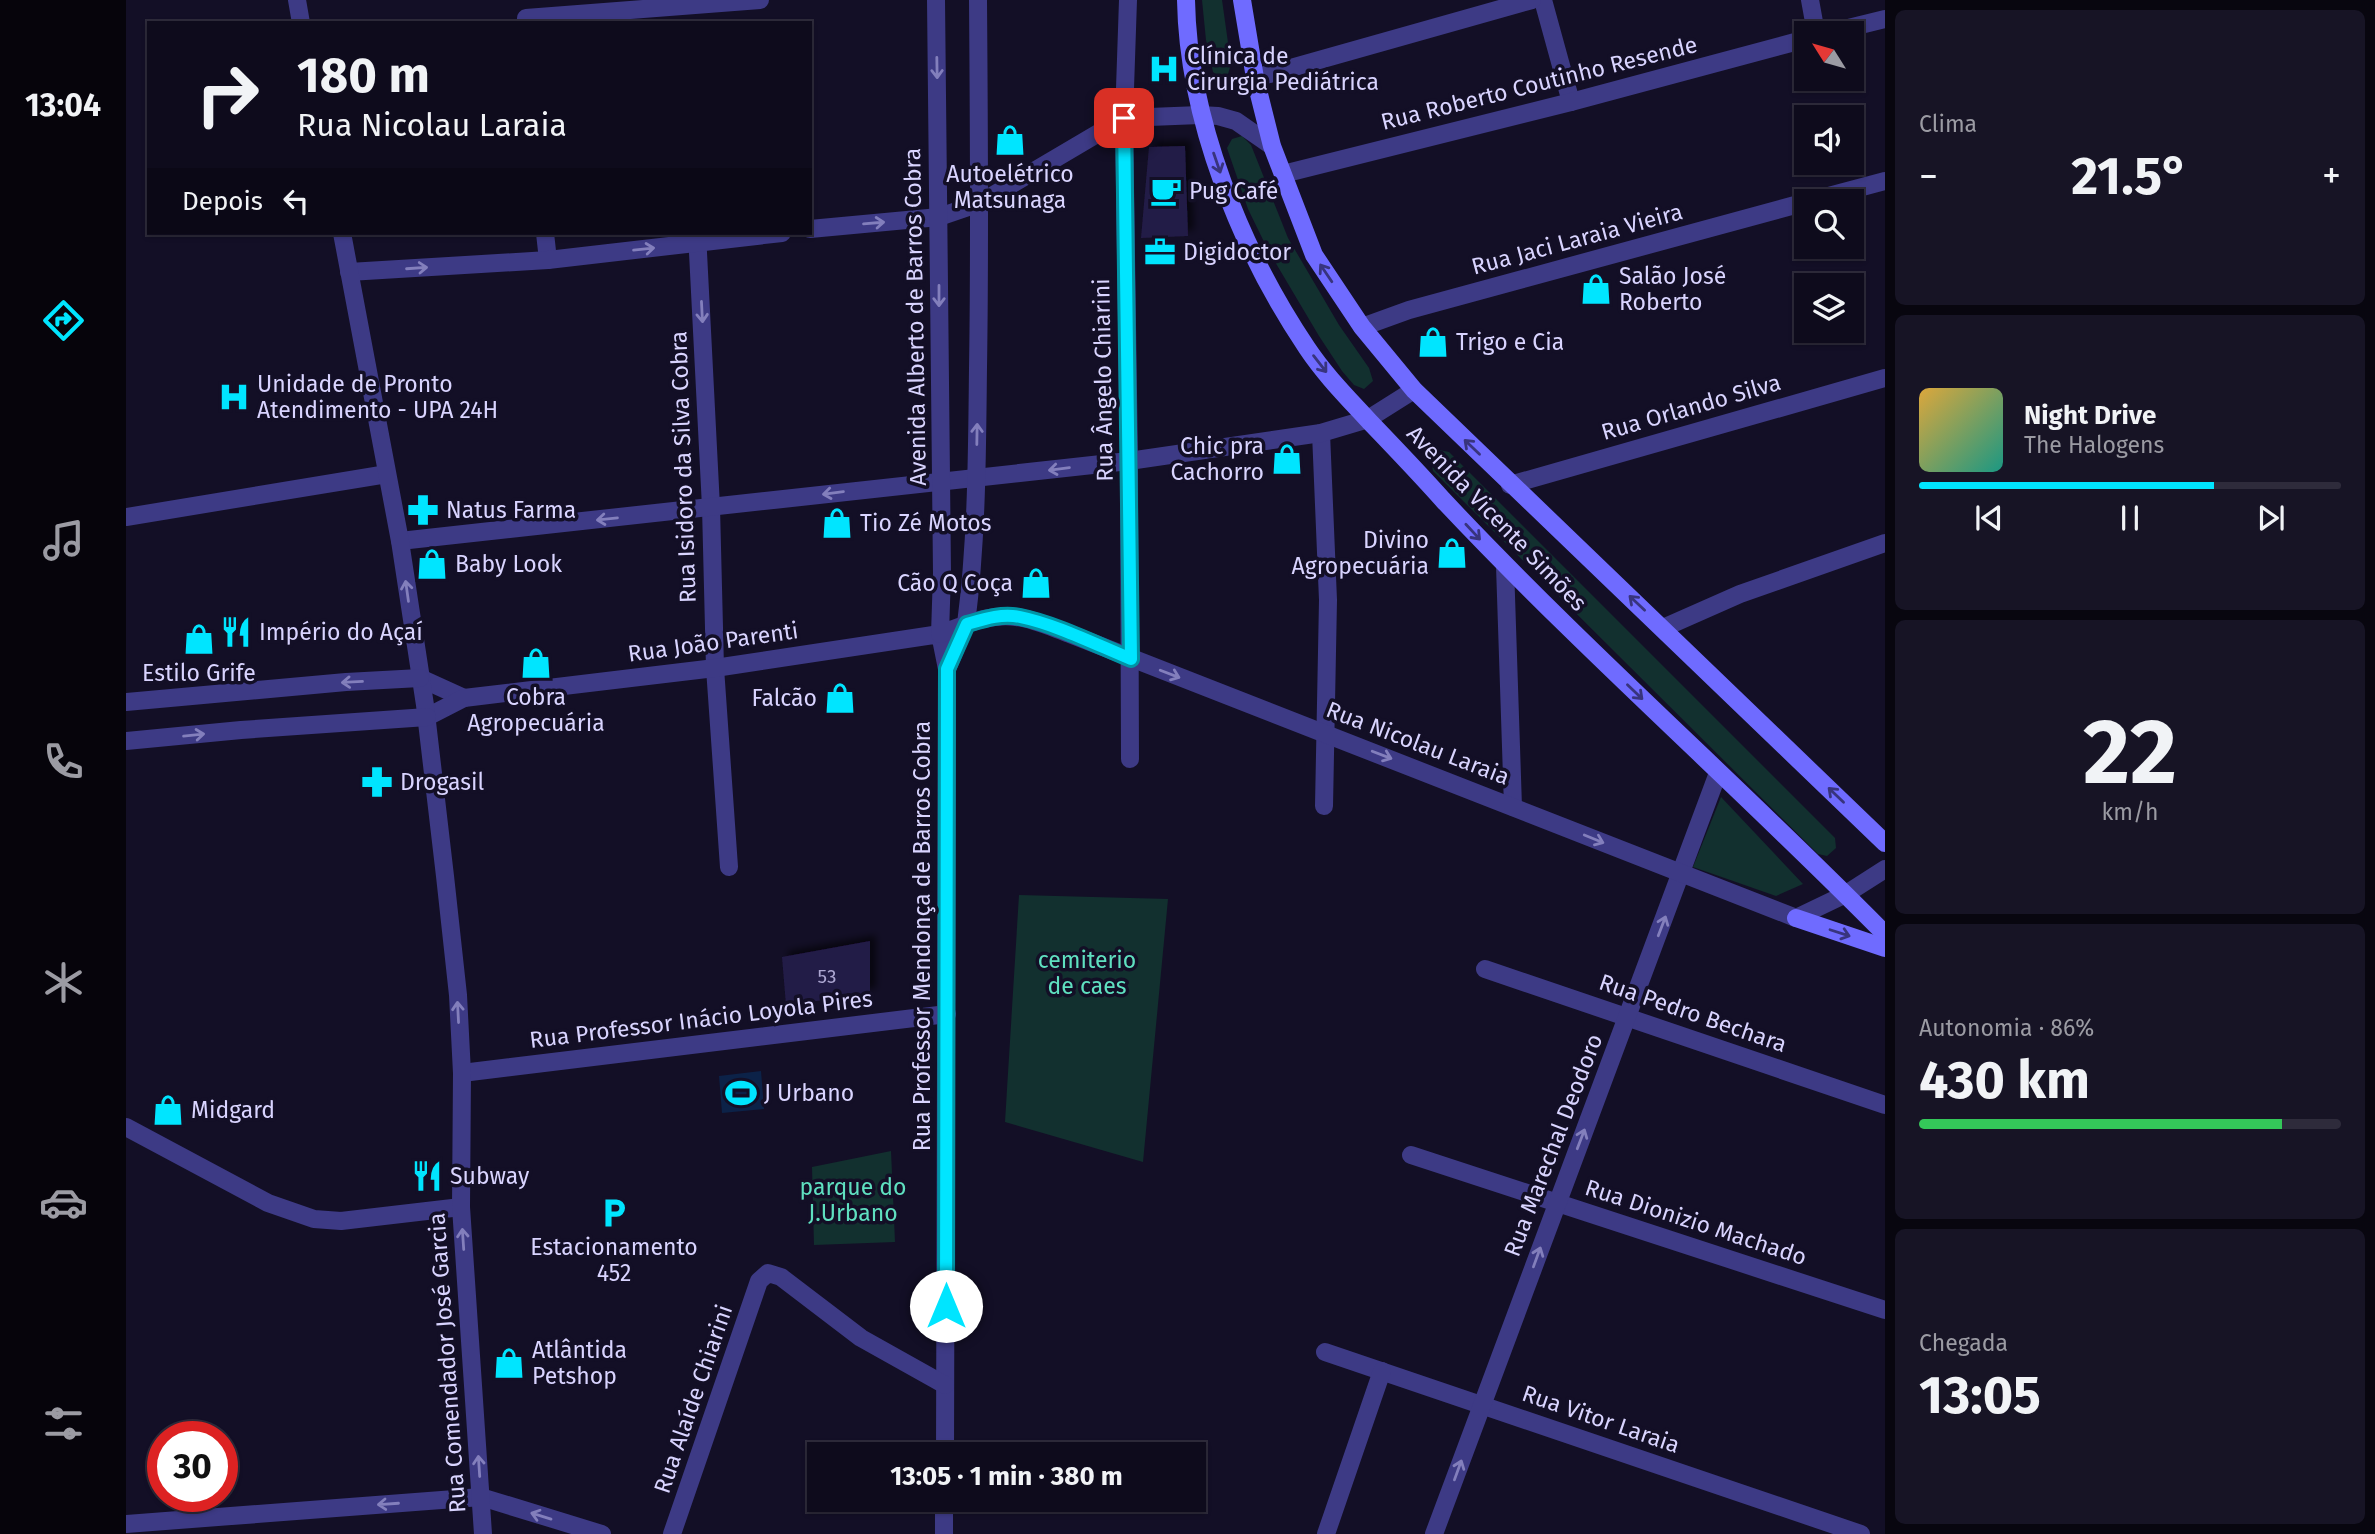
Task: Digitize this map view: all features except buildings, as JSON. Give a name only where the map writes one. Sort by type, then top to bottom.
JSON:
[{"type":"main road","name":"Avenida Vicente Simões","points":[[1186,0],[1186,19],[1200,115],[1227,192],[1269,285],[1308,349],[1343,394],[1505,566],[1885,934]]},
{"type":"main road","name":"Avenida Vicente Simões","points":[[1242,0],[1255,78],[1272,146],[1314,256],[1362,327],[1414,390],[1510,485],[1663,628],[1885,843]]},
{"type":"main road","points":[[1796,918],[1885,948]]},
{"type":"street","points":[[297,0],[301,21]]},
{"type":"street","points":[[526,13],[684,10],[760,0]]},
{"type":"street","name":"Avenida Alberto de Barros Cobra","points":[[936,0],[940,634]]},
{"type":"street","points":[[967,624],[973,570],[977,478],[980,203],[978,0]]},
{"type":"street","name":"Rua Ângelo Chiarini","points":[[1128,0],[1124,118],[1130,759]]},
{"type":"street","points":[[1255,78],[1532,0]]},
{"type":"street","points":[[1543,0],[1571,102]]},
{"type":"street","points":[[1810,0],[1814,21]]},
{"type":"street","points":[[1864,24],[1885,19]]},
{"type":"street","name":"Rua Roberto Coutinho Resende","points":[[1283,174],[1571,102],[1794,42]]},
{"type":"street","points":[[812,229],[939,217],[980,203],[1124,118],[1200,115],[1236,121],[1272,146]]},
{"type":"street","name":"Rua Jaci Laraia Vieira","points":[[1856,189],[1885,181]]},
{"type":"street","name":"Rua Jaci Laraia Vieira","points":[[1362,327],[1409,310],[1794,206]]},
{"type":"street","name":"Rua Comendador José Garcia","points":[[342,235],[400,541],[427,717],[458,995],[462,1073],[461,1207],[483,1534]]},
{"type":"street","points":[[545,235],[548,260]]},
{"type":"street","points":[[349,272],[548,260],[697,238],[748,235]]},
{"type":"street","name":"Rua Isidoro da Silva Cobra","points":[[697,238],[711,508],[715,668],[729,867]]},
{"type":"street","name":"Rua Orlando Silva","points":[[1510,485],[1885,378]]},
{"type":"street","points":[[400,541],[1129,461],[1321,433],[1368,419],[1414,390]]},
{"type":"street","points":[[1321,433],[1328,600],[1324,806]]},
{"type":"street","points":[[126,517],[387,474]]},
{"type":"street","points":[[1663,628],[1740,594],[1885,543]]},
{"type":"street","points":[[1505,566],[1513,807]]},
{"type":"street","name":"Rua Nicolau Laraia","points":[[967,624],[1000,616],[1019,617],[1070,634],[1796,918]]},
{"type":"street","name":"Rua João Parenti","points":[[427,717],[464,698],[715,668],[940,634],[967,624]]},
{"type":"street","name":"Rua Professor Mendonça de Barros Cobra","points":[[947,669],[967,624]]},
{"type":"street","name":"Rua Professor Mendonça de Barros Cobra","points":[[940,634],[947,669],[944,1442]]},
{"type":"street","points":[[126,702],[420,678],[464,698]]},
{"type":"street","points":[[126,741],[427,717]]},
{"type":"street","name":"Rua Marechal Deodoro","points":[[1434,1534],[1718,773]]},
{"type":"street","points":[[1796,918],[1846,894],[1885,869]]},
{"type":"street","name":"Rua Pedro Bechara","points":[[1485,969],[1885,1103]]},
{"type":"street","name":"Rua Professor Inácio Loyola Pires","points":[[462,1073],[947,1014]]},
{"type":"street","points":[[126,1127],[268,1203],[314,1219],[341,1221],[461,1207]]},
{"type":"street","name":"Rua Dionizio Machado","points":[[1411,1155],[1885,1310]]},
{"type":"street","name":"Rua Alaíde Chiarini","points":[[672,1534],[759,1281],[768,1273],[781,1277],[861,1338],[945,1385]]},
{"type":"street","name":"Rua Vitor Laraia","points":[[1325,1352],[1861,1534]]},
{"type":"street","points":[[1326,1534],[1382,1371]]},
{"type":"street","points":[[126,1524],[185,1527],[481,1497],[602,1534]]},
{"type":"street","points":[[944,1512],[944,1534]]},
{"type":"green space","points":[[1202,0],[1222,0],[1231,64],[1228,74],[1220,77],[1213,72]]},
{"type":"green space","points":[[1242,136],[1251,145],[1288,238],[1339,325],[1369,368],[1373,381],[1364,389],[1354,385],[1342,371],[1319,336],[1268,250],[1248,209],[1227,148],[1232,139]]},
{"type":"green space","points":[[1439,450],[1449,452],[1835,838],[1836,848],[1827,856],[1818,854],[1433,471],[1430,458]]},
{"type":"green space","points":[[1721,797],[1803,884],[1776,896],[1693,867]]},
{"type":"green space","name":"cemiterio de caes","points":[[1019,895],[1168,899],[1143,1162],[1005,1122]]},
{"type":"green space","name":"parque do J.Urbano","points":[[891,1151],[895,1242],[814,1245],[812,1167]]},
{"type":"water","name":"J Urbano","points":[[761,1071],[764,1109],[722,1113],[719,1076]]},
{"type":"place","name":"Clínica de Cirurgia Pediátrica","points":[[1164,69]]},
{"type":"place","name":"Autoelétrico Matsunaga","points":[[1010,140]]},
{"type":"place","name":"Pug Café","points":[[1166,191]]},
{"type":"place","name":"Digidoctor","points":[[1160,252]]},
{"type":"place","name":"Salão José Roberto","points":[[1596,289]]},
{"type":"place","name":"Trigo e Cia","points":[[1433,342]]},
{"type":"place","name":"Unidade de Pronto Atendimento - UPA 24H","points":[[234,397]]},
{"type":"place","name":"Chic pra Cachorro","points":[[1287,459]]},
{"type":"place","name":"Natus Farma","points":[[423,510]]},
{"type":"place","name":"Tio Zé Motos","points":[[837,523]]},
{"type":"place","name":"Divino Agropecuária","points":[[1452,553]]},
{"type":"place","name":"Baby Look","points":[[432,564]]},
{"type":"place","name":"Cão Q Coça","points":[[1036,583]]},
{"type":"place","name":"Império do Açaí","points":[[236,632]]},
{"type":"place","name":"Estilo Grife","points":[[199,639]]},
{"type":"place","name":"Cobra Agropecuária","points":[[536,663]]},
{"type":"place","name":"Falcão","points":[[840,698]]},
{"type":"place","name":"Drogasil","points":[[377,782]]},
{"type":"place","name":"J Urbano","points":[[741,1093]]},
{"type":"place","name":"Midgard","points":[[168,1110]]},
{"type":"place","name":"Subway","points":[[427,1176]]},
{"type":"place","name":"Estacionamento 452","points":[[614,1213]]},
{"type":"place","name":"Atlântida Petshop","points":[[509,1363]]},
{"type":"route","points":[[946,1306],[947,669],[967,624],[1000,616],[1019,617],[1131,659],[1124,118]]}]
